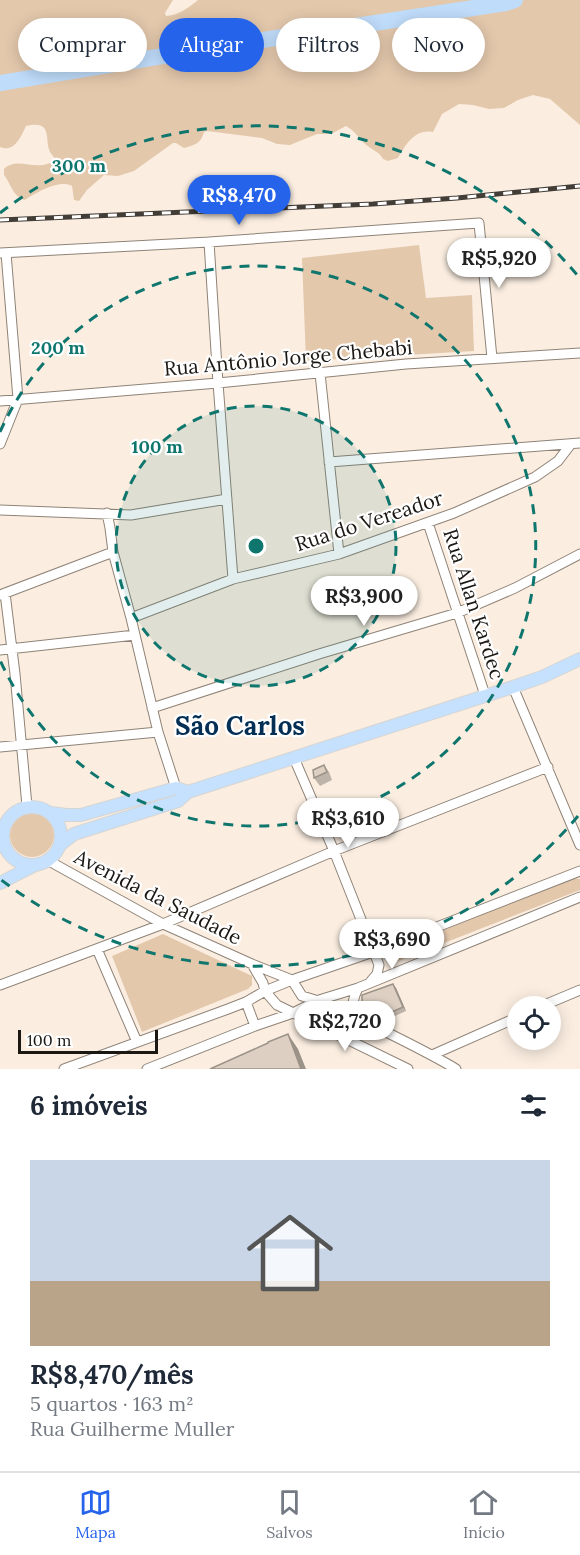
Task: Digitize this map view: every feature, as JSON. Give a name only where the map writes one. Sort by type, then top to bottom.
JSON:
[{"type":"main road","points":[[33,866],[16,860],[1,837],[10,816],[27,806],[36,806],[51,813],[81,815],[182,790],[294,758],[513,687],[542,677],[580,658]]},
{"type":"main road","points":[[60,845],[74,834],[178,801],[182,790]]},
{"type":"main road","points":[[0,883],[33,866],[49,861],[57,853],[62,836],[51,813]]},
{"type":"street","points":[[0,444],[18,399],[3,253],[210,242],[479,223],[492,358]]},
{"type":"street","points":[[210,242],[233,579]]},
{"type":"street","name":"Rua Antônio Jorge Chebabi","points":[[0,401],[218,383],[406,364],[580,353]]},
{"type":"street","points":[[320,373],[339,554]]},
{"type":"street","points":[[329,462],[575,444]]},
{"type":"street","name":"Rua do Vereador","points":[[131,618],[233,579],[339,554],[428,524],[535,477],[558,461],[575,444]]},
{"type":"street","points":[[0,510],[131,515],[227,499]]},
{"type":"street","points":[[107,513],[113,552],[158,732],[182,790]]},
{"type":"street","name":"Rua Allan Kardec","points":[[428,524],[485,695]]},
{"type":"street","points":[[27,806],[12,648],[3,594],[113,552]]},
{"type":"street","points":[[152,708],[319,654],[458,613],[515,588],[580,554]]},
{"type":"street","points":[[0,650],[135,635]]},
{"type":"street","points":[[513,687],[580,845]]},
{"type":"street","points":[[0,747],[158,732]]},
{"type":"street","points":[[294,758],[379,965],[370,983]]},
{"type":"street","points":[[0,985],[163,924],[334,851],[548,767]]},
{"type":"street","name":"Avenida da Saudade","points":[[49,861],[163,924],[292,980],[302,996],[319,1000],[353,1016],[456,1069]]},
{"type":"street","points":[[64,1069],[246,1002],[292,980],[374,952],[580,871]]},
{"type":"street","points":[[147,1069],[293,1013],[319,1000],[358,988],[580,897]]},
{"type":"street","points":[[97,950],[137,1042]]},
{"type":"street","name":"Avenida da Saudade","points":[[252,964],[265,991],[277,1005],[408,1069]]},
{"type":"street","points":[[353,1016],[353,998],[358,988]]},
{"type":"street","points":[[561,998],[580,990]]},
{"type":"street","points":[[246,1002],[255,1026]]},
{"type":"street","points":[[432,1055],[507,1022]]},
{"type":"shaded area","points":[[0,0],[173,0],[165,13],[166,16],[170,16],[179,13],[198,0],[580,0],[580,125],[550,99],[533,95],[504,108],[489,109],[459,104],[442,114],[433,132],[416,135],[398,158],[388,161],[346,126],[331,134],[317,134],[290,145],[277,144],[262,138],[207,131],[197,143],[184,148],[173,143],[134,171],[118,176],[104,175],[87,190],[79,201],[74,200],[72,186],[67,184],[48,188],[25,200],[18,196],[4,175],[4,169],[13,164],[44,165],[53,162],[54,157],[48,146],[47,134],[42,126],[26,126],[13,146],[0,147]]},
{"type":"shaded area","points":[[419,245],[426,298],[472,295],[474,351],[306,361],[302,258]]},
{"type":"shaded area","points":[[32,813],[41,814],[48,819],[53,826],[53,844],[48,851],[41,856],[32,857],[23,856],[16,851],[11,844],[10,835],[11,826],[16,819],[23,814]]},
{"type":"shaded area","points":[[572,878],[580,879],[580,890],[393,963],[385,954]]},
{"type":"shaded area","points":[[163,934],[252,976],[252,985],[248,989],[142,1032],[112,956]]},
{"type":"building","points":[[324,765],[327,772],[314,778],[313,770]]},
{"type":"building","points":[[393,984],[403,1007],[381,1017],[362,1007],[362,995]]},
{"type":"building","points":[[288,1034],[301,1069],[210,1069],[268,1042]]},
{"type":"waterway","points":[[0,83],[515,0]]},
{"type":"railway","points":[[0,220],[373,204],[580,186]]},
{"type":"district","name":"São Carlos","points":[[240,726]]}]
